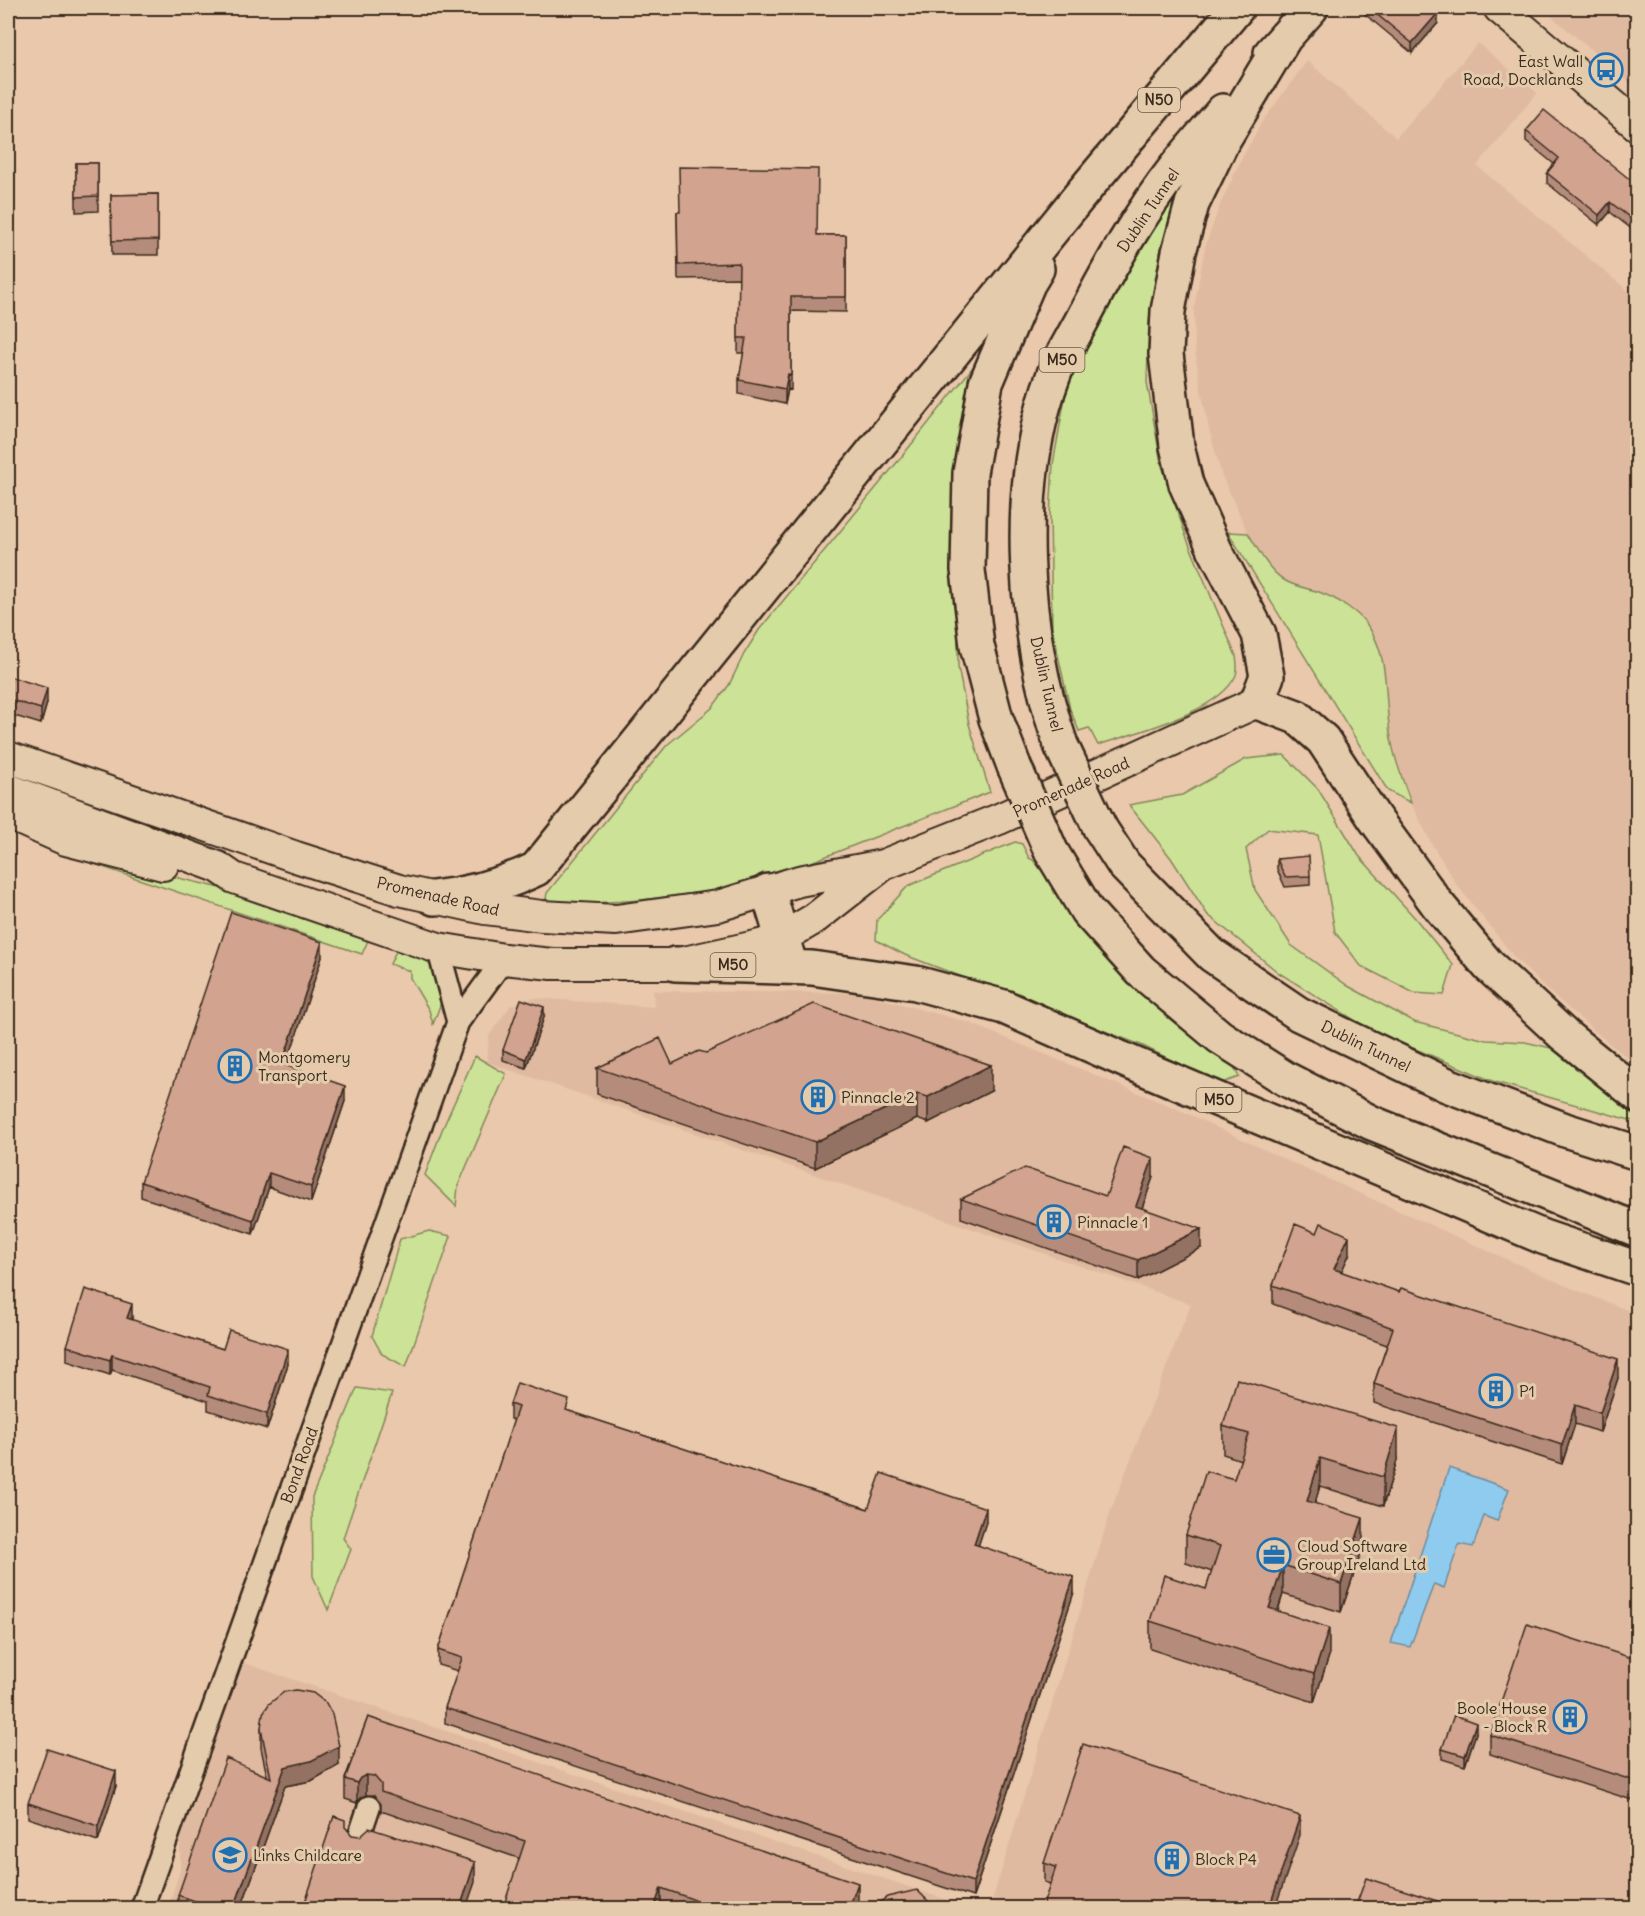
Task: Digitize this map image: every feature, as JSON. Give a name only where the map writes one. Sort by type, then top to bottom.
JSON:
[{"type":"highway","name":"N50","points":[[1082,193],[1237,8]]},
{"type":"highway","points":[[1311,8],[1284,37],[1222,142],[1192,204],[1179,252],[1170,299],[1166,354],[1177,446],[1186,484],[1215,550],[1259,634],[1267,676],[1257,702],[1296,717],[1323,740],[1375,819],[1438,905],[1488,965],[1564,1035],[1638,1095]]},
{"type":"highway","name":"Dublin Tunnel","points":[[1284,37],[1175,168],[1136,224],[1095,295],[1054,374],[1032,462],[1027,563],[1036,648],[1051,717],[1061,745],[1100,828],[1124,865],[1212,955],[1299,1014],[1447,1085],[1565,1130],[1638,1153]]},
{"type":"highway","points":[[1082,193],[1028,284],[986,384],[970,473],[968,570],[977,646],[996,718],[1051,851],[1087,911],[1141,971],[1220,1037],[1286,1079],[1372,1123],[1638,1230]]},
{"type":"highway","points":[[434,898],[492,888],[536,869],[1082,193]]},
{"type":"highway","points":[[768,891],[791,967]]},
{"type":"highway","name":"M50","points":[[675,964],[812,968],[916,983],[1004,1007],[1543,1237],[1638,1269]]},
{"type":"street","points":[[1499,8],[1638,126]]},
{"type":"street","name":"Promenade Road","points":[[8,757],[296,857],[399,890],[485,909],[542,916],[616,920],[718,906],[799,881],[882,865],[1010,815],[1257,702]]},
{"type":"street","name":"Promenade Road","points":[[8,789],[218,867],[234,878],[438,948],[552,964],[675,964],[765,944],[814,919],[882,865]]},
{"type":"street","name":"Promenade Road","points":[[8,814],[81,844],[214,878],[234,878]]},
{"type":"street","points":[[438,948],[458,1022]]},
{"type":"street","name":"Bond Road","points":[[142,1908],[458,1022],[504,959]]},
{"type":"street","points":[[357,1843],[369,1807]]},
{"type":"shaded area","points":[[1542,8],[1637,8],[1637,89]]},
{"type":"shaded area","points":[[1478,43],[1537,93],[1477,166],[1632,294],[1637,288],[1637,1065],[1554,996],[1515,958],[1457,885],[1433,846],[1411,803],[1396,760],[1390,733],[1381,653],[1353,610],[1319,592],[1283,580],[1268,564],[1248,533],[1222,476],[1200,384],[1195,351],[1194,309],[1205,247],[1220,205],[1241,160],[1262,122],[1307,61],[1396,138]]},
{"type":"shaded area","points":[[653,991],[860,993],[967,1022],[1182,1111],[1571,1288],[1637,1314],[1637,1908],[990,1908],[1110,1513],[1191,1304],[487,1062],[489,1036],[510,1006],[533,998],[654,1007]]},
{"type":"shaded area","points":[[244,1663],[971,1908],[168,1908],[180,1871],[180,1833]]},
{"type":"green space","points":[[1180,188],[1161,249],[1149,322],[1147,382],[1161,463],[1187,539],[1236,656],[1237,670],[1227,688],[1213,700],[1195,710],[1154,727],[1098,745],[1089,728],[1079,731],[1070,709],[1052,628],[1050,516],[1053,464],[1065,397],[1085,344],[1140,240]]},
{"type":"green space","points":[[977,362],[983,363],[958,598],[958,667],[969,724],[990,792],[796,868],[712,891],[641,900],[551,903],[546,899],[547,893],[667,745],[712,708],[729,685],[759,630]]},
{"type":"green space","points":[[1228,532],[1248,533],[1278,576],[1292,584],[1334,598],[1366,623],[1381,654],[1391,741],[1411,803],[1388,791]]},
{"type":"green space","points":[[1284,755],[1318,789],[1359,856],[1415,918],[1453,965],[1444,995],[1414,993],[1361,966],[1335,932],[1318,835],[1268,829],[1246,849],[1255,890],[1291,945],[1348,986],[1414,1022],[1486,1040],[1525,1042],[1551,1048],[1637,1117],[1637,1122],[1495,1082],[1372,1031],[1279,973],[1207,914],[1171,858],[1129,805],[1182,795],[1246,759]]},
{"type":"green space","points":[[1015,842],[1022,844],[1029,858],[1145,994],[1180,1027],[1234,1067],[1239,1077],[1219,1084],[1141,1045],[905,955],[876,940],[877,920],[908,886]]},
{"type":"green space","points":[[94,858],[229,890],[369,938],[362,954],[91,863]]},
{"type":"green space","points":[[397,949],[426,960],[439,976],[444,995],[433,1024],[429,1010],[410,978],[410,971],[390,964]]},
{"type":"green space","points":[[475,1056],[506,1074],[458,1186],[456,1206],[425,1175]]},
{"type":"green space","points":[[429,1231],[451,1236],[406,1367],[382,1354],[372,1336],[400,1239]]},
{"type":"green space","points":[[357,1388],[392,1393],[343,1538],[351,1549],[328,1610],[313,1576],[312,1497]]},
{"type":"water","points":[[1449,1468],[1509,1489],[1497,1521],[1484,1516],[1473,1547],[1459,1544],[1444,1588],[1434,1584],[1410,1647],[1391,1643]]},
{"type":"building","points":[[1369,8],[1432,8],[1438,13],[1412,43]]},
{"type":"building","points":[[1544,110],[1638,186],[1638,224],[1610,202],[1599,215],[1547,173],[1559,158],[1526,131]]},
{"type":"building","points":[[76,163],[98,163],[98,196],[76,197]]},
{"type":"building","points":[[679,167],[818,169],[817,235],[846,235],[846,297],[791,297],[791,375],[788,374],[785,389],[739,380],[746,338],[738,338],[739,263],[678,265]]},
{"type":"building","points":[[158,194],[158,240],[112,241],[111,195]]},
{"type":"building","points":[[8,676],[47,688],[41,709],[8,699]]},
{"type":"building","points":[[1309,856],[1310,876],[1285,877],[1277,859]]},
{"type":"building","name":"Montgomery Transport","points":[[231,912],[322,942],[282,1064],[345,1086],[311,1187],[269,1173],[253,1220],[141,1182]]},
{"type":"building","points":[[521,999],[544,1007],[526,1059],[503,1050]]},
{"type":"building","points":[[814,1004],[991,1065],[928,1097],[917,1094],[815,1142],[597,1068],[660,1038],[672,1064],[699,1051],[706,1053]]},
{"type":"building","points":[[1123,1147],[1153,1158],[1136,1206],[1201,1229],[1138,1260],[961,1199],[1025,1168],[1106,1196]]},
{"type":"building","points":[[1321,1223],[1349,1236],[1334,1269],[1399,1292],[1401,1288],[1618,1359],[1600,1413],[1575,1405],[1562,1445],[1374,1384],[1393,1328],[1273,1285],[1295,1224],[1317,1233]]},
{"type":"building","points":[[85,1289],[132,1304],[127,1318],[223,1349],[229,1330],[288,1349],[267,1414],[208,1395],[210,1387],[112,1355],[110,1360],[67,1346]]},
{"type":"building","name":"Cloud Software Group Ireland Ltd","points":[[1237,1379],[1398,1428],[1383,1477],[1320,1458],[1307,1501],[1363,1518],[1341,1584],[1283,1565],[1269,1608],[1329,1628],[1314,1674],[1150,1621],[1164,1575],[1206,1589],[1220,1546],[1186,1535],[1206,1471],[1234,1479],[1249,1434],[1223,1426]]},
{"type":"building","points":[[517,1383],[569,1400],[566,1410],[868,1509],[881,1473],[986,1508],[974,1544],[1074,1577],[973,1882],[445,1708],[462,1658],[438,1650],[518,1407],[510,1404]]},
{"type":"building","name":"Boole House - Block R","points":[[1527,1624],[1638,1660],[1638,1782],[1490,1735]]},
{"type":"building","points":[[296,1690],[313,1693],[326,1703],[332,1714],[339,1746],[311,1761],[285,1767],[234,1908],[215,1908],[178,1895],[226,1758],[271,1778],[261,1728],[263,1713],[269,1704],[284,1692]]},
{"type":"building","points":[[1454,1715],[1476,1723],[1465,1756],[1442,1749]]},
{"type":"building","points":[[368,1717],[858,1883],[849,1908],[696,1908],[698,1901],[661,1888],[654,1908],[503,1908],[525,1841],[381,1792],[381,1784],[374,1776],[366,1775],[357,1783],[345,1779]]},
{"type":"building","name":"Block P4","points":[[1083,1744],[1300,1816],[1269,1908],[1042,1908],[1056,1867],[1044,1863]]},
{"type":"building","points":[[47,1749],[116,1771],[98,1826],[28,1803]]},
{"type":"building","points":[[334,1816],[345,1820],[345,1827],[352,1835],[360,1836],[369,1828],[475,1862],[462,1902],[484,1908],[303,1908]]},
{"type":"building","points":[[1366,1878],[1459,1908],[1355,1908]]},
{"type":"building","points":[[917,1890],[935,1908],[872,1908],[887,1897]]},
{"type":"place","name":"East Wall Road, Docklands","points":[[1606,70]]},
{"type":"place","name":"Montgomery Transport","points":[[235,1066]]},
{"type":"place","name":"Pinnacle 2","points":[[818,1097]]},
{"type":"place","name":"Pinnacle 1","points":[[1054,1222]]},
{"type":"place","name":"P1","points":[[1496,1391]]},
{"type":"place","name":"Cloud Software Group Ireland Ltd","points":[[1274,1555]]},
{"type":"place","name":"Boole House - Block R","points":[[1570,1717]]},
{"type":"place","name":"Links Childcare","points":[[230,1855]]},
{"type":"place","name":"Block P4","points":[[1172,1859]]}]
